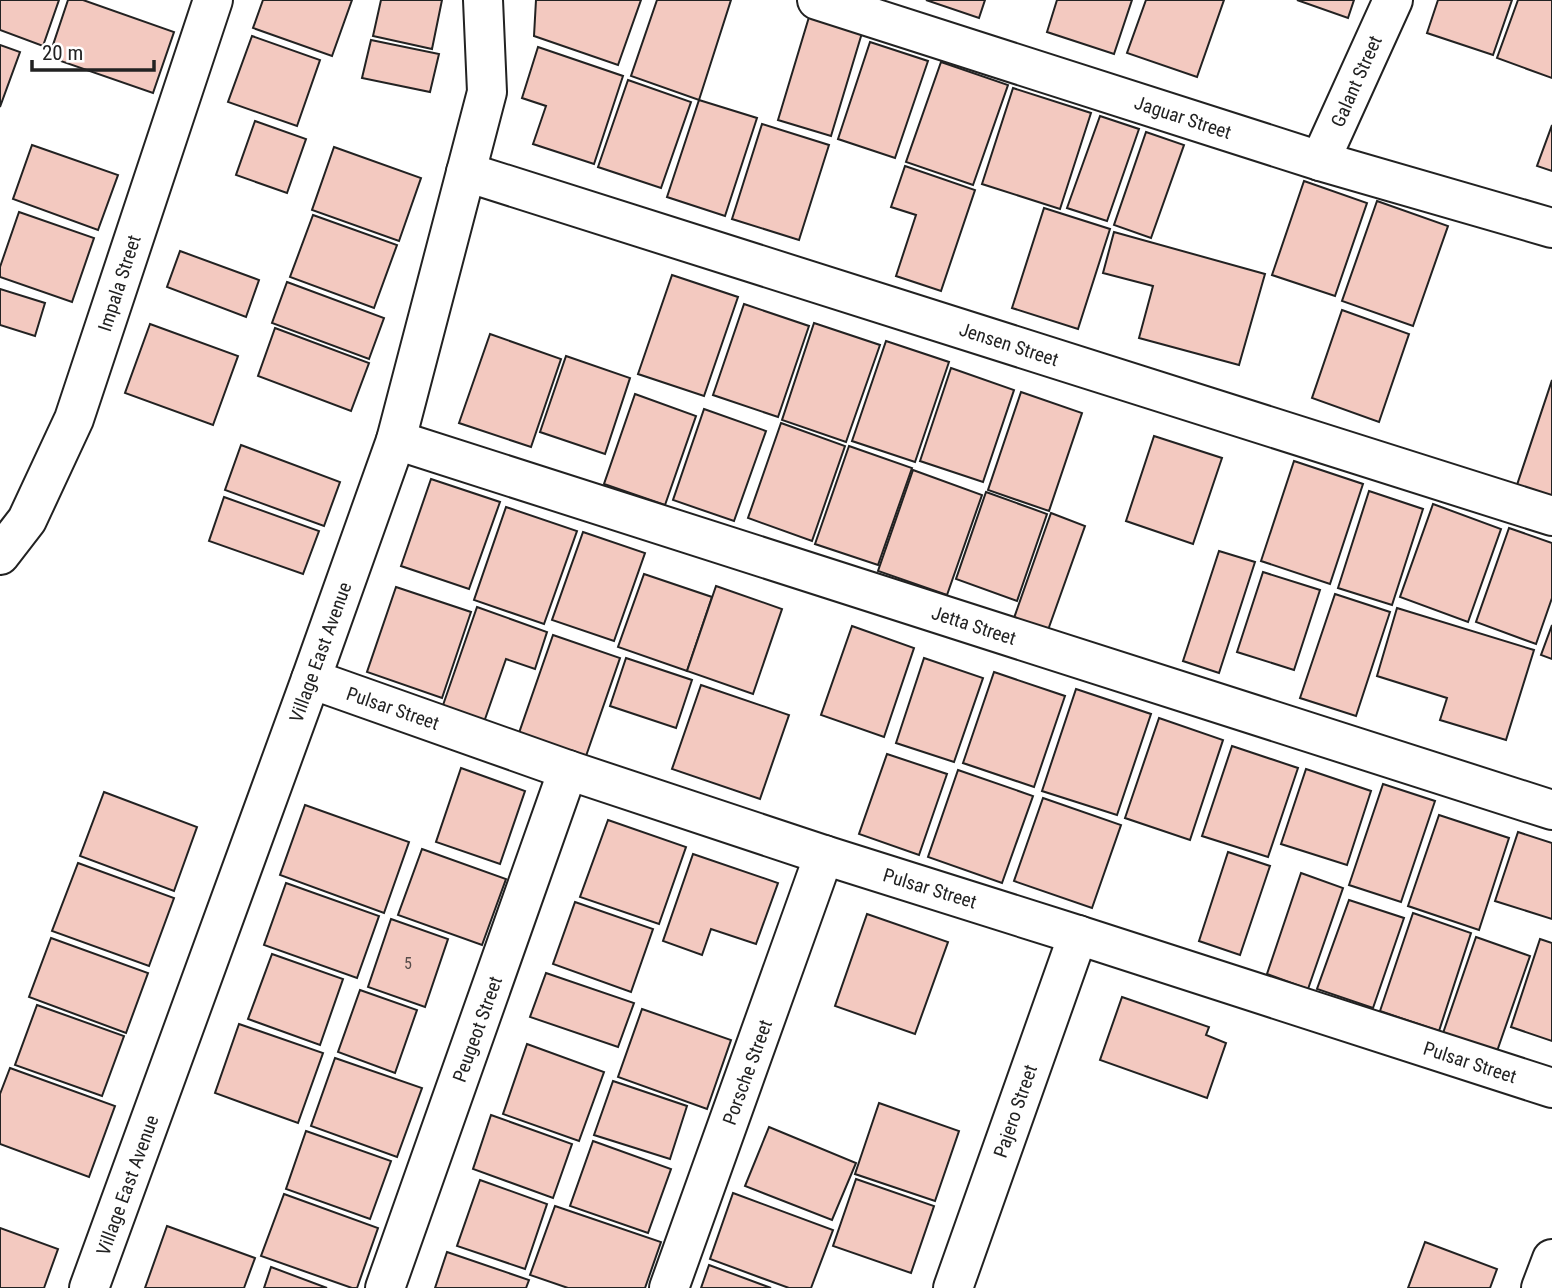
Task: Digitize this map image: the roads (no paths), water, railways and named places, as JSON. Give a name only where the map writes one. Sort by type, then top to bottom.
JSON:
[{"type":"street","name":"Impala Street","points":[[0,555],[27,520],[74,419],[213,0]]},
{"type":"street","name":"Village East Avenue","points":[[89,1288],[396,440],[487,92],[483,0]]},
{"type":"street","name":"Jaguar Street","points":[[817,0],[1320,161],[1552,228]]},
{"type":"street","name":"Galant Street","points":[[1320,161],[1392,0]]},
{"type":"street","name":"Jensen Street","points":[[466,172],[1552,516]]},
{"type":"street","name":"Jetta Street","points":[[396,440],[1552,810]]},
{"type":"street","name":"Pulsar Street","points":[[311,679],[568,770],[824,855],[1552,1088]]},
{"type":"street","name":"Peugeot Street","points":[[385,1288],[568,770]]},
{"type":"street","name":"Porsche Street","points":[[669,1288],[824,855]]},
{"type":"street","name":"Pajero Street","points":[[953,1288],[1078,935]]},
{"type":"street","points":[[1541,1288],[1552,1259]]}]
